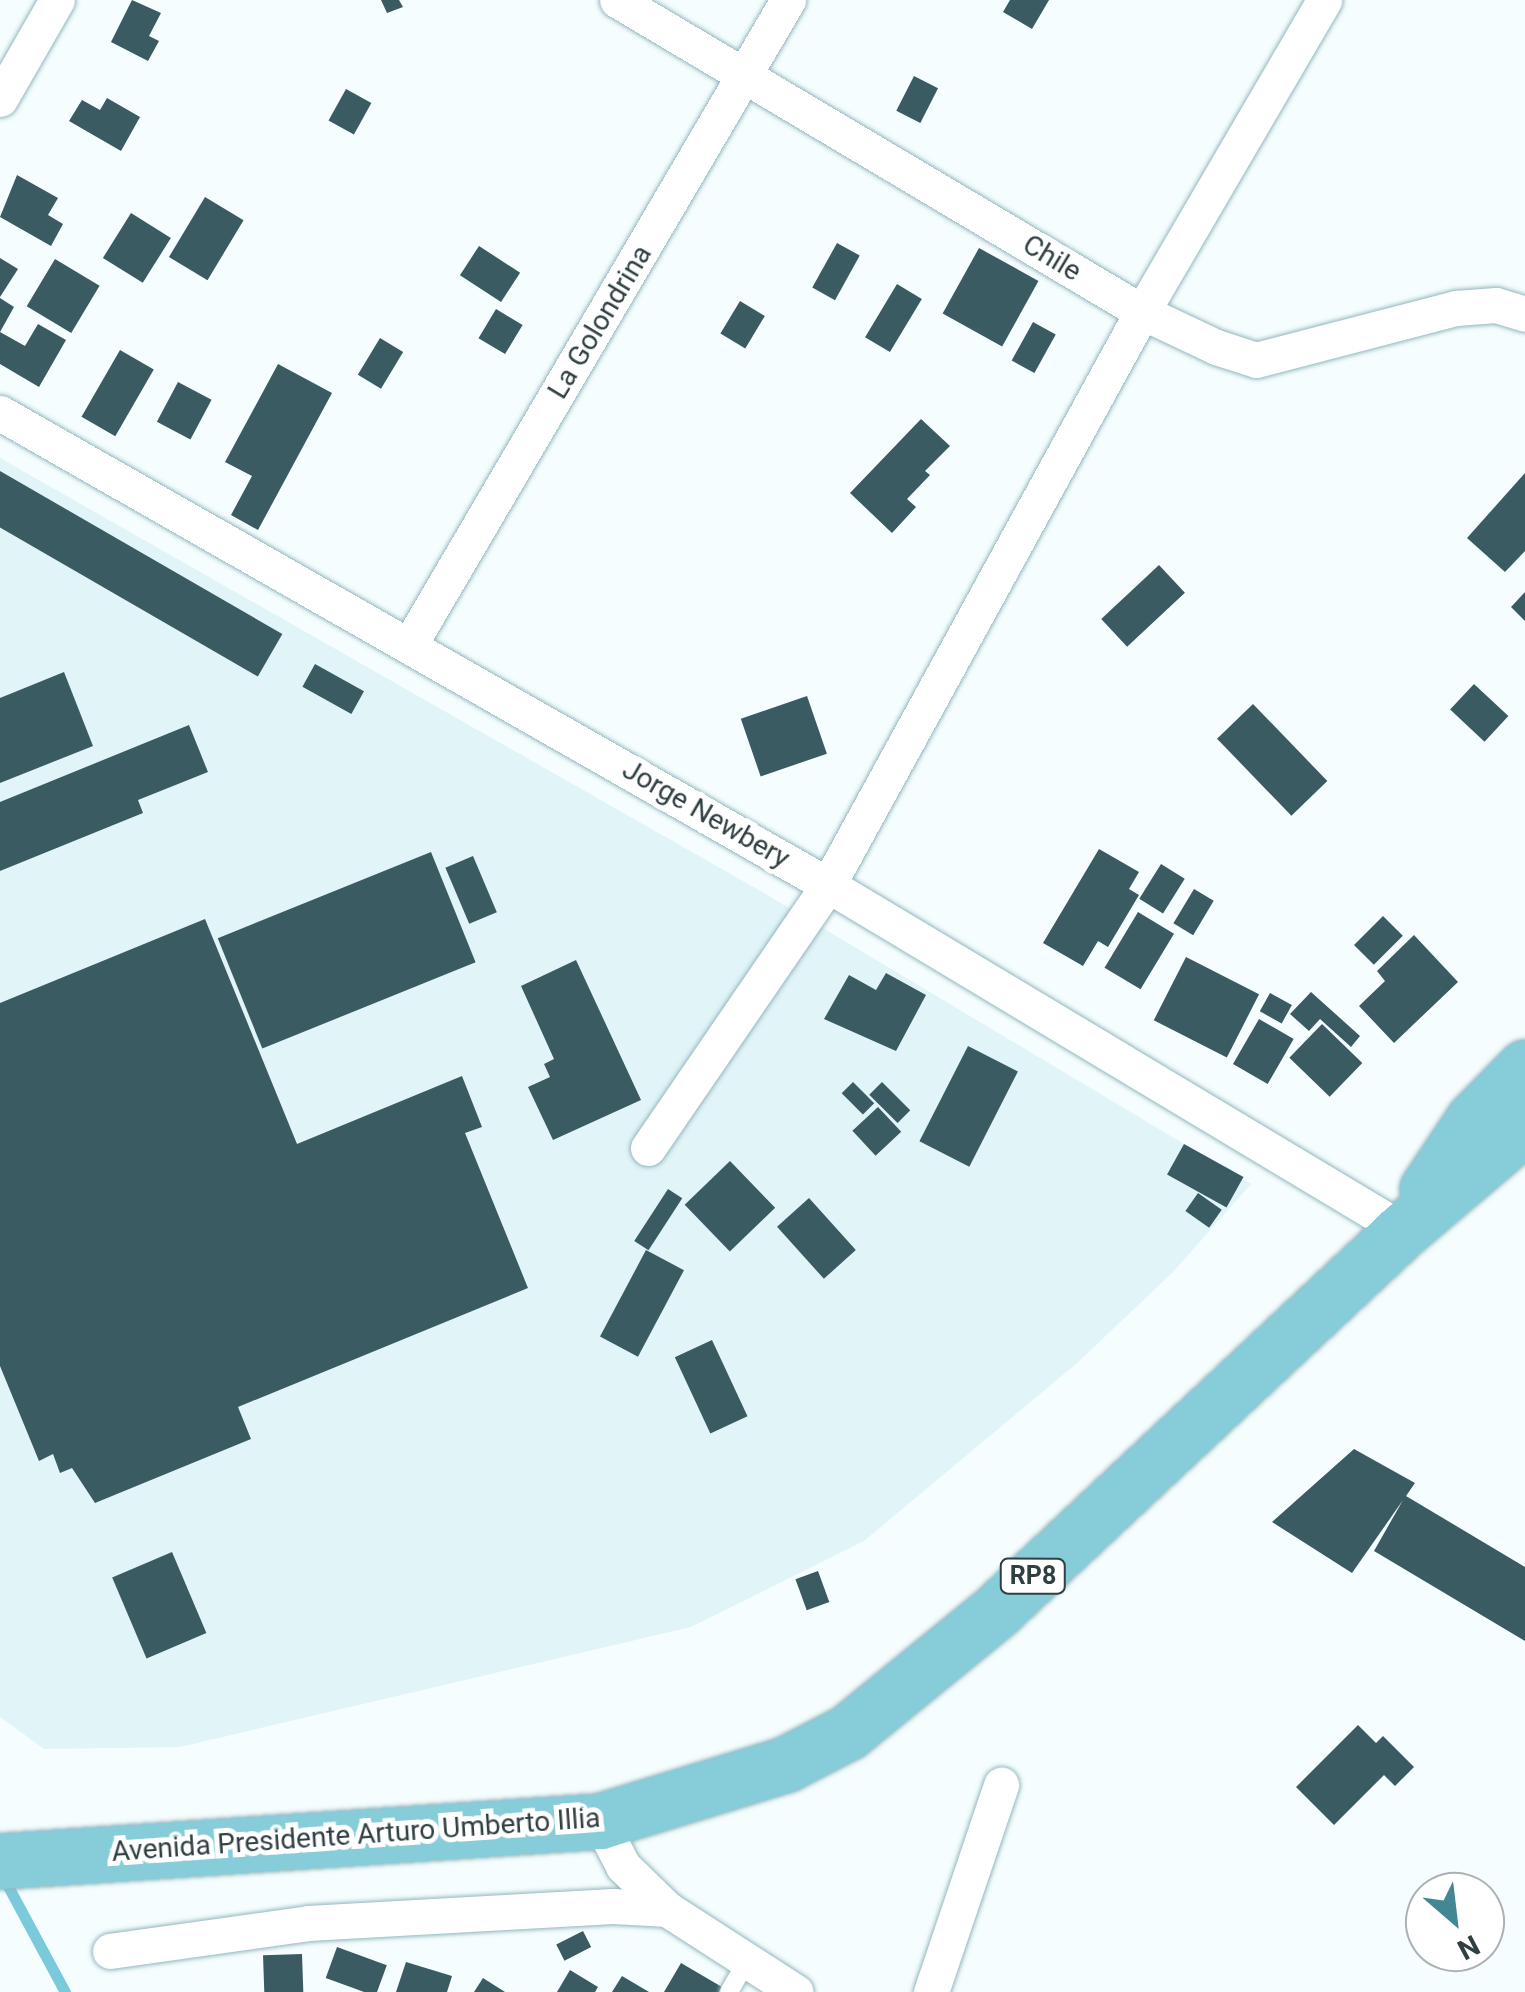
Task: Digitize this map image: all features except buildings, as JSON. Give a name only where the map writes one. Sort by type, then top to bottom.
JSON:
[{"type":"main road","name":"Avenida Presidente Arturo Umberto Illia","points":[[1403,1230],[1472,1120],[1525,1067]]},
{"type":"main road","name":"Avenida Presidente Arturo Umberto Illia","points":[[0,1860],[600,1821],[743,1781],[848,1732],[994,1613],[1403,1230],[1525,1126]]},
{"type":"street","points":[[0,99],[57,0]]},
{"type":"street","name":"Chile","points":[[616,0],[1142,312],[1256,360],[1456,308],[1496,305],[1525,314]]},
{"type":"street","name":"La Golondrina","points":[[410,644],[788,0]]},
{"type":"street","points":[[648,1148],[828,884],[1142,312],[1324,0]]},
{"type":"street","name":"Jorge Newbery","points":[[0,413],[828,884],[1403,1230]]},
{"type":"street","points":[[931,1992],[1001,1785]]},
{"type":"street","points":[[600,1821],[623,1866],[738,1977],[796,1992]]},
{"type":"street","points":[[110,1951],[308,1924],[613,1906],[666,1909]]},
{"type":"shaded area","points":[[0,458],[764,893],[1251,1184],[1173,1272],[1076,1364],[864,1541],[691,1627],[180,1747],[44,1749],[0,1717]]},
{"type":"waterway","points":[[2,1875],[65,1992]]}]
